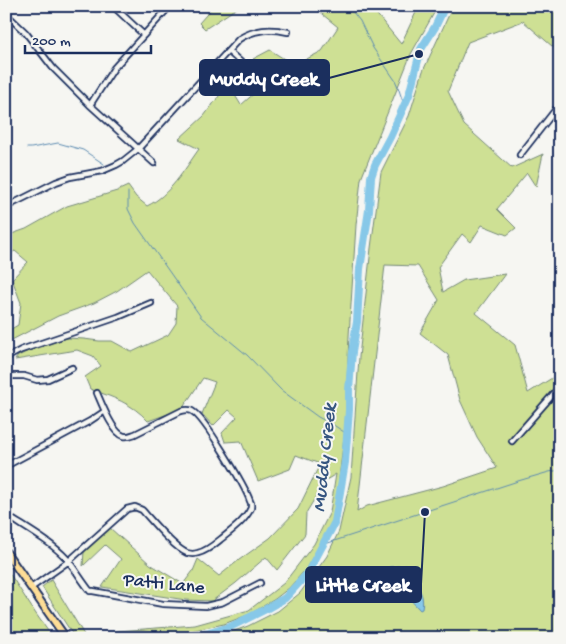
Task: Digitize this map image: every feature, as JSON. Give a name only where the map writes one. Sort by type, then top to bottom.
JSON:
[{"type":"main road","points":[[6,552],[65,637]]},
{"type":"street","points":[[113,6],[144,35]]},
{"type":"street","points":[[90,105],[109,73],[170,6]]},
{"type":"street","points":[[6,14],[26,34],[53,68],[154,164]]},
{"type":"street","points":[[6,207],[56,182],[70,177],[102,171],[123,161],[138,149],[239,39],[252,32],[266,29],[288,32]]},
{"type":"street","points":[[228,50],[245,66]]},
{"type":"street","points":[[520,155],[560,104]]},
{"type":"street","points":[[6,358],[20,350],[118,317],[151,303]]},
{"type":"street","points":[[6,376],[24,376],[37,380],[48,379],[72,368]]},
{"type":"street","points":[[512,441],[560,384]]},
{"type":"street","points":[[31,588],[69,561],[111,522],[131,507],[142,510],[177,546],[186,552],[194,554],[205,551],[216,543],[240,523],[251,508],[250,499],[235,472],[205,425],[193,412],[188,410],[180,411],[144,430],[126,436],[119,434],[105,411],[97,392]]},
{"type":"street","points":[[6,466],[105,411]]},
{"type":"street","points":[[6,515],[46,542],[69,561]]},
{"type":"street","name":"Patti Lane","points":[[69,561],[90,591],[93,590],[163,604],[212,606],[260,583]]},
{"type":"green space","points":[[214,6],[240,6],[205,29],[199,23]]},
{"type":"green space","points":[[312,6],[370,6],[401,44],[419,6],[438,6],[411,54],[361,179],[356,225],[345,428],[334,521],[305,570],[289,588],[250,614],[224,624],[171,635],[139,638],[100,638],[118,631],[195,625],[249,610],[284,583],[314,544],[330,512],[336,474],[326,480],[306,513],[305,534],[277,570],[266,557],[212,601],[186,600],[102,587],[121,559],[105,545],[83,566],[84,551],[110,528],[150,564],[183,584],[193,571],[198,559],[219,576],[270,538],[298,509],[320,464],[296,455],[290,469],[258,481],[241,441],[225,442],[222,433],[237,417],[229,410],[213,426],[202,414],[215,382],[203,378],[182,409],[148,421],[128,405],[90,389],[85,377],[101,366],[93,356],[77,350],[15,360],[18,356],[37,347],[67,338],[112,341],[132,352],[168,335],[176,323],[177,306],[147,270],[117,291],[94,303],[58,316],[6,343],[6,332],[18,325],[21,303],[12,279],[28,262],[15,251],[6,255],[6,236],[26,229],[67,206],[128,186],[136,197],[147,206],[163,195],[170,189],[199,149],[179,139],[204,116],[228,84],[241,105],[258,90],[273,88],[282,72],[253,59],[270,50],[289,62],[301,62],[322,51],[338,27]]},
{"type":"green space","points":[[453,6],[560,6],[560,53],[523,21],[468,42],[448,91],[464,125],[512,168],[543,154],[536,187],[527,173],[497,209],[516,228],[507,235],[482,225],[471,242],[462,234],[438,267],[443,292],[464,280],[505,274],[476,313],[515,345],[528,393],[560,373],[560,638],[215,638],[248,626],[278,611],[300,593],[327,556],[339,531],[351,477],[359,357],[381,172],[409,116],[423,71]],"holes":[[[385,265],[418,266],[439,300],[420,333],[448,355],[460,400],[477,437],[497,468],[443,486],[367,506],[357,512]]]},
{"type":"green space","points":[[6,568],[36,614],[53,638],[6,638]]},
{"type":"green space","points":[[51,580],[86,638],[75,638],[42,587]]},
{"type":"water","points":[[416,565],[417,586],[421,592],[423,603],[420,610],[387,570],[389,567]]},
{"type":"waterway","points":[[348,6],[360,21],[373,48],[395,80],[404,105]]},
{"type":"waterway","name":"Muddy Creek","points":[[186,638],[230,627],[285,598],[307,574],[335,522],[345,462],[352,352],[357,322],[360,269],[369,210],[371,177],[409,95],[421,49],[435,27],[445,6]]},
{"type":"waterway","points":[[27,148],[58,143],[83,150],[104,164]]},
{"type":"waterway","points":[[128,192],[128,209],[135,223],[201,317],[247,355],[281,390],[318,417],[347,434]]},
{"type":"waterway","points":[[322,545],[518,481],[560,470]]},
{"type":"place","name":"Muddy Creek","points":[[419,54]]},
{"type":"place","name":"Little Creek","points":[[425,512]]}]
